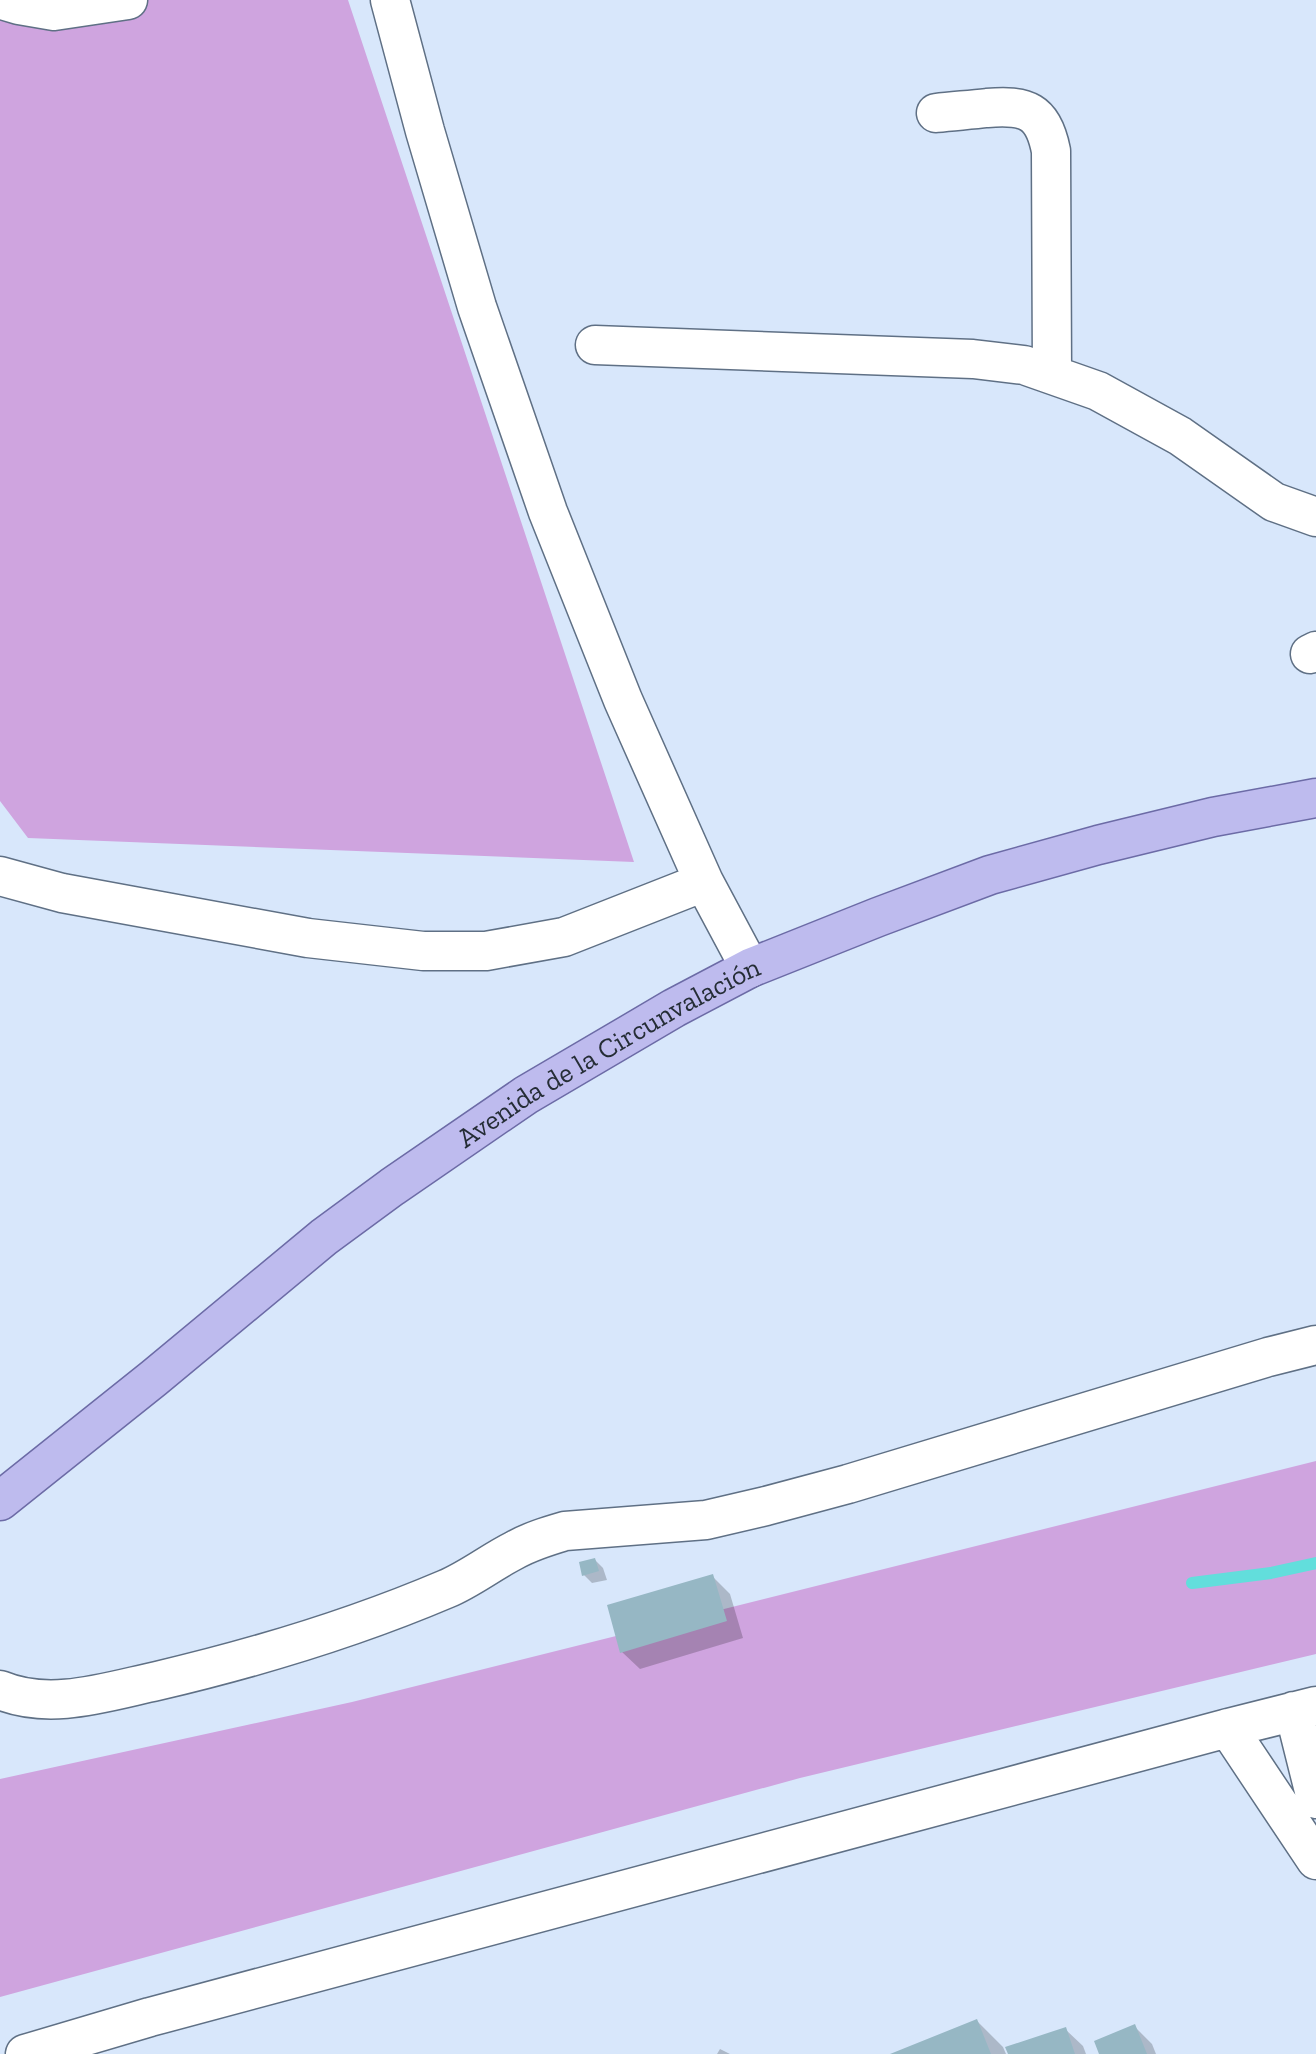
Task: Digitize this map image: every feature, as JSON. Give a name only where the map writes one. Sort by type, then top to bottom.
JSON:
[{"type":"main road","name":"Avenida de la Circunvalación","points":[[0,1501],[324,1237],[392,1187],[548,1082],[662,1015],[750,968],[990,875],[1213,817],[1316,798]]},
{"type":"street","points":[[2,0],[54,11],[128,0]]},
{"type":"street","points":[[390,0],[477,307],[548,512],[623,700],[704,883],[750,968]]},
{"type":"street","points":[[936,113],[1011,106],[1026,110],[1039,118],[1048,132],[1051,151],[1052,373]]},
{"type":"street","points":[[595,345],[983,360],[1024,365],[1098,391],[1180,436],[1274,502],[1316,517]]},
{"type":"street","points":[[0,876],[62,893],[308,938],[423,951],[486,951],[564,937],[704,883]]},
{"type":"street","points":[[0,1690],[17,1697],[52,1700],[78,1697],[226,1665],[316,1637],[448,1588],[515,1549],[544,1537],[565,1531],[706,1520],[765,1506],[848,1484],[1268,1357],[1316,1345]]},
{"type":"street","points":[[25,2054],[177,2009],[1305,1709],[1316,1799]]},
{"type":"street","points":[[1228,1728],[1316,1860]]},
{"type":"shaded area","points":[[0,0],[348,0],[634,862],[28,838],[0,801]]},
{"type":"shaded area","points":[[1316,1461],[1316,1654],[800,1778],[0,1997],[0,1779],[352,1702]]},
{"type":"building","points":[[595,1558],[599,1571],[582,1576],[579,1562]]},
{"type":"building","points":[[713,1574],[727,1621],[620,1653],[607,1605]]},
{"type":"building","points":[[977,2019],[991,2054],[890,2054]]},
{"type":"building","points":[[1135,2024],[1147,2054],[1099,2054],[1094,2041]]},
{"type":"building","points":[[1066,2027],[1075,2054],[1008,2054],[1005,2047]]},
{"type":"waterway","points":[[1192,1583],[1271,1573],[1316,1563]]}]
